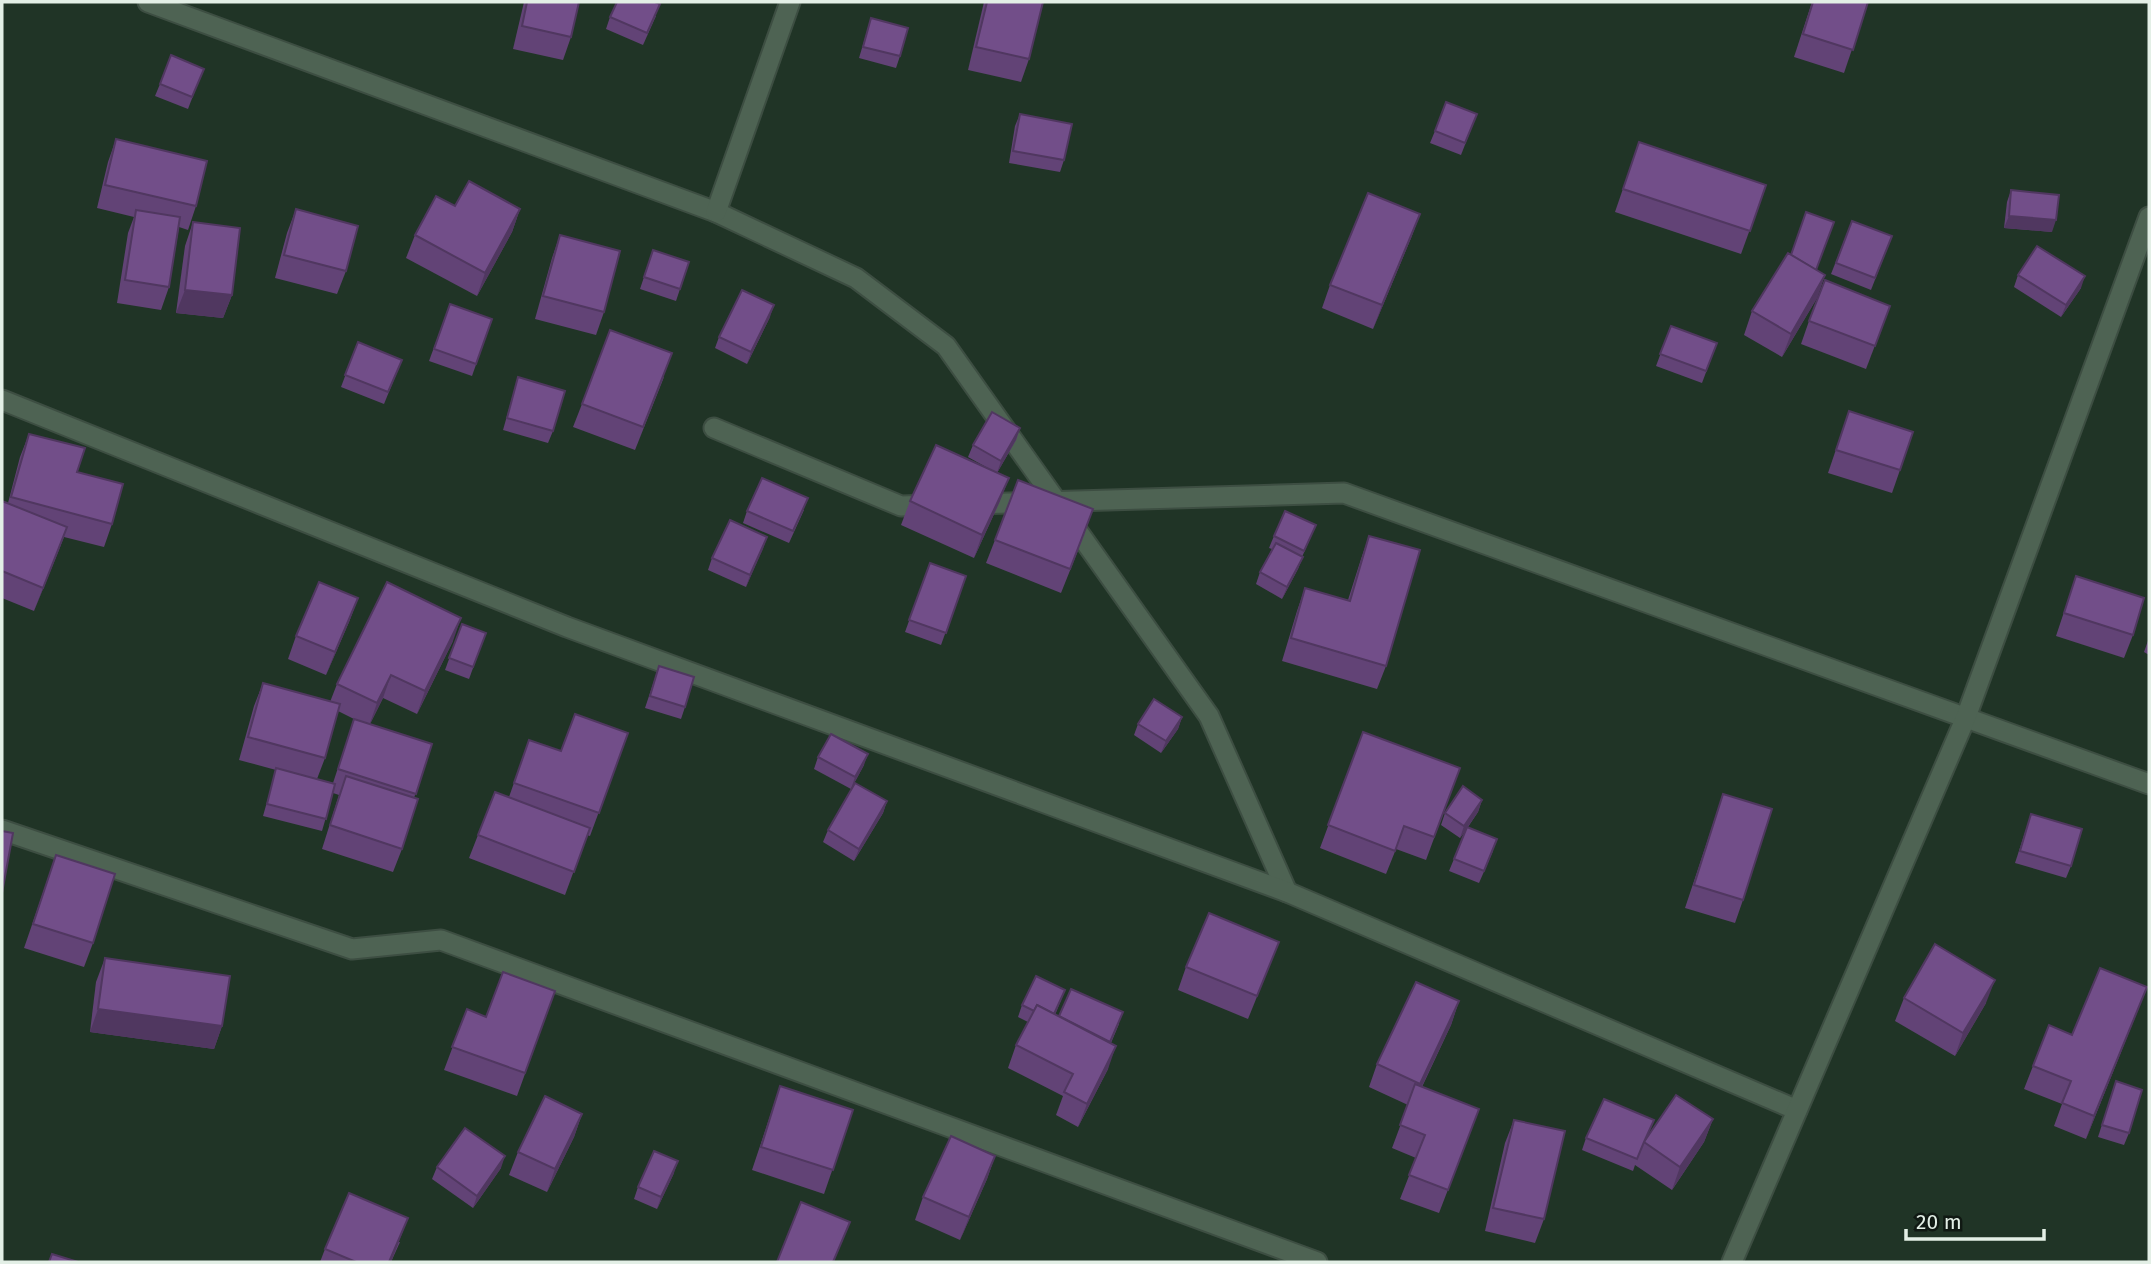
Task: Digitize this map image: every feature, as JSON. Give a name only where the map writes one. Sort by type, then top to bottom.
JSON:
[{"type":"street","points":[[148,2],[716,212],[856,278],[946,346],[1209,716],[1287,892]]},
{"type":"street","points":[[716,212],[790,2]]},
{"type":"street","points":[[1732,1262],[1966,717],[2149,217]]},
{"type":"street","points":[[2,400],[567,627],[1287,892],[1797,1110]]},
{"type":"street","points":[[714,429],[901,506],[1344,493],[2149,784]]},
{"type":"street","points":[[2,830],[352,949],[441,940],[1317,1262]]},
{"type":"building","points":[[527,2],[579,2],[571,37],[522,26]]},
{"type":"building","points":[[617,2],[660,4],[647,33],[610,17]]},
{"type":"building","points":[[987,2],[1043,2],[1029,59],[976,47]]},
{"type":"building","points":[[1813,2],[1868,2],[1853,50],[1803,34]]},
{"type":"building","points":[[871,18],[908,28],[900,56],[863,47]]},
{"type":"building","points":[[171,55],[204,69],[192,97],[160,84]]},
{"type":"building","points":[[1446,102],[1477,114],[1465,143],[1435,131]]},
{"type":"building","points":[[1020,114],[1072,124],[1064,160],[1013,151]]},
{"type":"building","points":[[116,139],[207,161],[196,206],[105,185]]},
{"type":"building","points":[[1639,142],[1766,185],[1750,231],[1623,189]]},
{"type":"building","points":[[469,181],[520,209],[485,273],[415,235],[436,196],[455,206]]},
{"type":"building","points":[[2011,190],[2059,195],[2056,220],[2009,216]]},
{"type":"building","points":[[1368,193],[1420,214],[1382,305],[1330,285]]},
{"type":"building","points":[[296,209],[358,226],[346,271],[284,255]]},
{"type":"building","points":[[136,210],[180,217],[169,287],[125,280]]},
{"type":"building","points":[[1806,212],[1834,222],[1816,270],[1791,255]]},
{"type":"building","points":[[1852,221],[1892,236],[1875,278],[1836,263]]},
{"type":"building","points":[[193,222],[240,228],[232,295],[185,290]]},
{"type":"building","points":[[560,235],[620,251],[604,312],[543,296]]},
{"type":"building","points":[[2037,246],[2085,276],[2066,305],[2018,275]]},
{"type":"building","points":[[653,250],[689,262],[680,289],[644,277]]},
{"type":"building","points":[[1788,253],[1825,275],[1791,334],[1752,311]]},
{"type":"building","points":[[1825,280],[1890,306],[1875,346],[1809,321]]},
{"type":"building","points":[[742,290],[774,305],[751,352],[719,337]]},
{"type":"building","points":[[450,304],[492,319],[476,364],[434,349]]},
{"type":"building","points":[[1671,326],[1717,343],[1706,371],[1660,354]]},
{"type":"building","points":[[610,330],[672,353],[643,427],[582,404]]},
{"type":"building","points":[[358,342],[402,360],[388,392],[345,375]]},
{"type":"building","points":[[518,377],[565,391],[553,431],[507,418]]},
{"type":"building","points":[[1849,411],[1913,432],[1900,470],[1836,450]]},
{"type":"building","points":[[992,412],[1020,428],[1001,461],[973,445]]},
{"type":"building","points":[[29,434],[85,448],[77,472],[123,484],[112,524],[11,497]]},
{"type":"building","points":[[936,445],[1009,478],[982,535],[910,501]]},
{"type":"building","points":[[762,478],[808,498],[793,531],[747,511]]},
{"type":"building","points":[[1018,480],[1093,509],[1070,569],[995,540]]},
{"type":"building","points":[[2,501],[67,527],[43,588],[2,571]]},
{"type":"building","points":[[1285,511],[1316,525],[1304,551],[1274,536]]},
{"type":"building","points":[[730,520],[767,537],[750,575],[712,558]]},
{"type":"building","points":[[1369,536],[1420,550],[1386,666],[1291,638],[1305,588],[1350,601]]},
{"type":"building","points":[[1276,543],[1303,557],[1287,587],[1260,572]]},
{"type":"building","points":[[930,563],[966,576],[946,633],[909,620]]},
{"type":"building","points":[[2076,576],[2144,598],[2133,635],[2064,613]]},
{"type":"building","points":[[319,582],[358,598],[335,652],[296,636]]},
{"type":"building","points":[[387,582],[461,618],[425,691],[391,675],[377,703],[337,684]]},
{"type":"building","points":[[462,624],[486,633],[473,667],[449,658]]},
{"type":"building","points":[[659,666],[694,677],[685,707],[650,696]]},
{"type":"building","points":[[263,683],[340,704],[325,758],[248,737]]},
{"type":"building","points":[[1154,699],[1182,717],[1166,741],[1138,724]]},
{"type":"building","points":[[575,714],[628,733],[599,813],[514,783],[529,740],[561,751]]},
{"type":"building","points":[[354,719],[432,744],[416,794],[338,769]]},
{"type":"building","points":[[1363,732],[1460,768],[1434,837],[1404,826],[1395,851],[1328,825]]},
{"type":"building","points":[[831,734],[868,754],[855,777],[818,757]]},
{"type":"building","points":[[276,768],[335,784],[326,819],[267,804]]},
{"type":"building","points":[[346,776],[418,799],[402,849],[330,825]]},
{"type":"building","points":[[855,783],[887,801],[859,849],[828,830]]},
{"type":"building","points":[[1463,786],[1482,800],[1464,826],[1445,813]]},
{"type":"building","points":[[495,792],[590,828],[574,872],[478,835]]},
{"type":"building","points":[[1723,794],[1772,809],[1743,900],[1694,885]]},
{"type":"building","points":[[2031,814],[2082,829],[2071,866],[2020,851]]},
{"type":"building","points":[[1467,827],[1497,839],[1484,871],[1454,859]]},
{"type":"building","points":[[2,831],[13,833],[2,893]]},
{"type":"building","points":[[56,855],[115,874],[93,943],[33,924]]},
{"type":"building","points":[[1209,913],[1279,942],[1257,996],[1186,967]]},
{"type":"building","points":[[1935,944],[1995,980],[1963,1033],[1904,998]]},
{"type":"building","points":[[105,958],[230,976],[222,1026],[98,1009]]},
{"type":"building","points":[[2100,968],[2147,987],[2094,1116],[2062,1103],[2071,1081],[2033,1066],[2049,1025],[2072,1035]]},
{"type":"building","points":[[503,972],[555,991],[525,1073],[452,1047],[467,1009],[486,1017]]},
{"type":"building","points":[[1036,976],[1065,990],[1054,1014],[1037,1005],[1034,1011],[1022,1005]]},
{"type":"building","points":[[1416,982],[1459,1001],[1420,1084],[1377,1064]]},
{"type":"building","points":[[1071,989],[1123,1012],[1110,1042],[1059,1016]]},
{"type":"building","points":[[1037,1005],[1116,1046],[1087,1104],[1064,1092],[1073,1074],[1016,1045]]},
{"type":"building","points":[[2116,1081],[2142,1090],[2129,1133],[2102,1125]]},
{"type":"building","points":[[1415,1084],[1479,1109],[1448,1190],[1409,1175],[1425,1135],[1400,1125]]},
{"type":"building","points":[[780,1086],[853,1110],[833,1170],[761,1147]]},
{"type":"building","points":[[1676,1095],[1713,1119],[1680,1167],[1644,1142]]},
{"type":"building","points":[[545,1096],[582,1114],[555,1169],[518,1152]]},
{"type":"building","points":[[1604,1099],[1654,1120],[1637,1159],[1586,1138]]},
{"type":"building","points":[[1514,1120],[1565,1131],[1544,1219],[1493,1208]]},
{"type":"building","points":[[465,1128],[505,1156],[477,1196],[437,1167]]},
{"type":"building","points":[[951,1136],[995,1156],[969,1217],[923,1197]]},
{"type":"building","points":[[654,1151],[678,1161],[661,1197],[638,1187]]},
{"type":"building","points":[[349,1193],[408,1218],[389,1262],[356,1262],[325,1249]]},
{"type":"building","points":[[801,1202],[850,1222],[833,1262],[777,1262]]},
{"type":"building","points":[[52,1254],[78,1262],[49,1262]]}]
